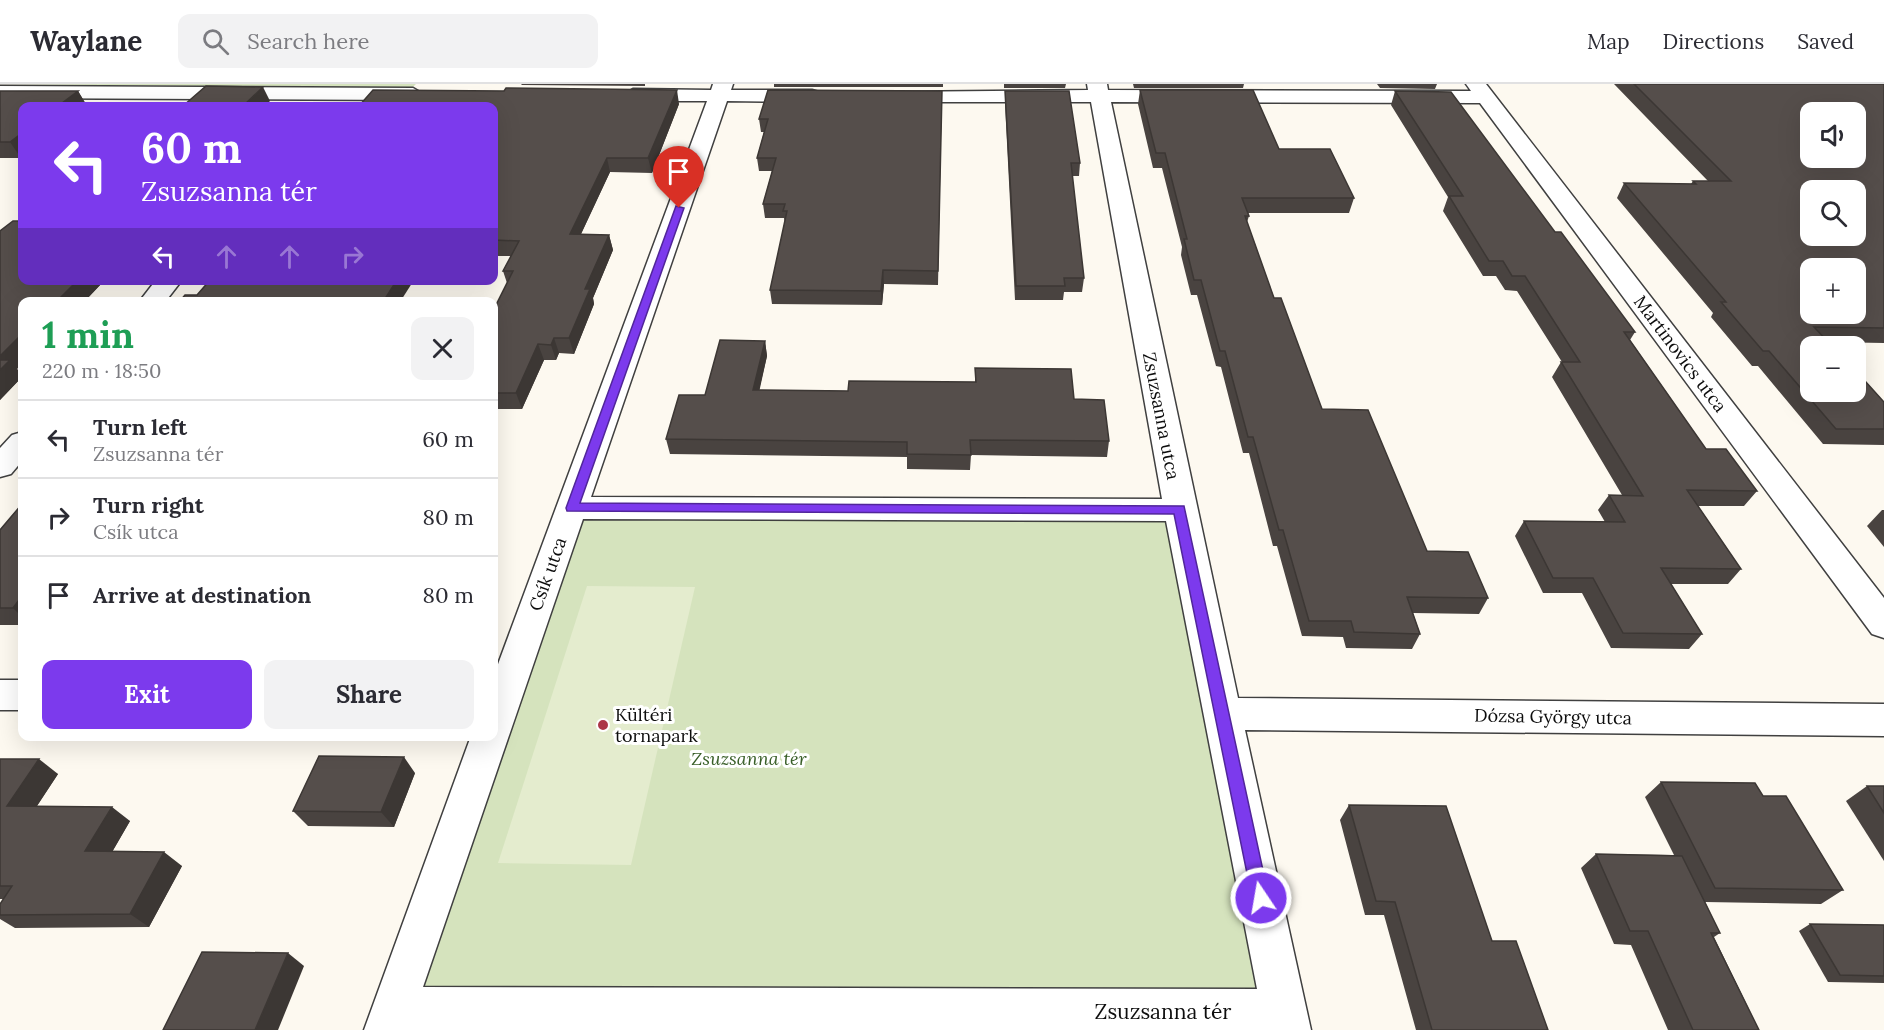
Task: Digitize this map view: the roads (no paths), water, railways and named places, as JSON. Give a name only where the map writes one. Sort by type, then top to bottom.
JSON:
[{"type":"street","points":[[873,96],[1098,89],[1481,91]]},
{"type":"street","name":"Zsuzsanna utca","points":[[1098,89],[1180,510],[1287,1021]]},
{"type":"street","points":[[0,92],[335,100],[429,90]]},
{"type":"street","points":[[612,95],[721,90],[826,96]]},
{"type":"street","name":"Csík utca","points":[[498,708],[721,90]]},
{"type":"street","name":"Martinovics utca","points":[[1481,91],[1884,624]]},
{"type":"street","points":[[155,297],[166,285]]},
{"type":"street","points":[[0,467],[18,447]]},
{"type":"street","points":[[572,508],[1180,510]]},
{"type":"street","points":[[0,695],[18,696]]},
{"type":"street","name":"Dózsa György utca","points":[[1222,714],[1884,720]]},
{"type":"street","name":"Csík utca","points":[[389,1020],[486,741]]},
{"type":"street","name":"Zsuzsanna tér","points":[[389,1020],[1287,1021]]},
{"type":"place","name":"Kültéri tornapark","points":[[603,725]]}]
